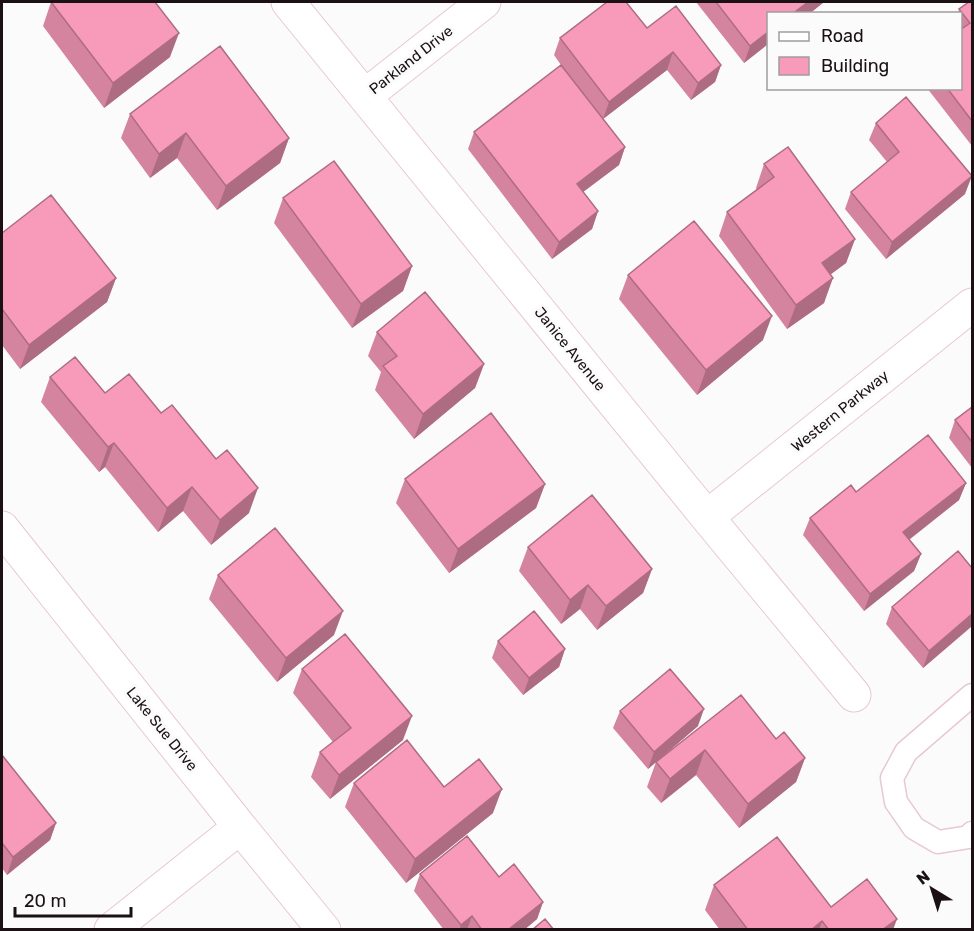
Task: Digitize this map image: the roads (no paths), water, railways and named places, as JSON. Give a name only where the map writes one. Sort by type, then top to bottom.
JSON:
[{"type":"street","name":"Janice Avenue","points":[[288,2],[854,695]]},
{"type":"street","name":"Parkland Drive","points":[[365,96],[484,2]]},
{"type":"street","name":"Western Parkway","points":[[707,517],[972,305]]},
{"type":"street","name":"Lake Sue Drive","points":[[2,528],[324,930]]},
{"type":"street","points":[[111,930],[240,826]]},
{"type":"lane","points":[[972,695],[906,752],[892,778],[896,802],[914,828],[938,842],[969,837],[972,833]]}]
